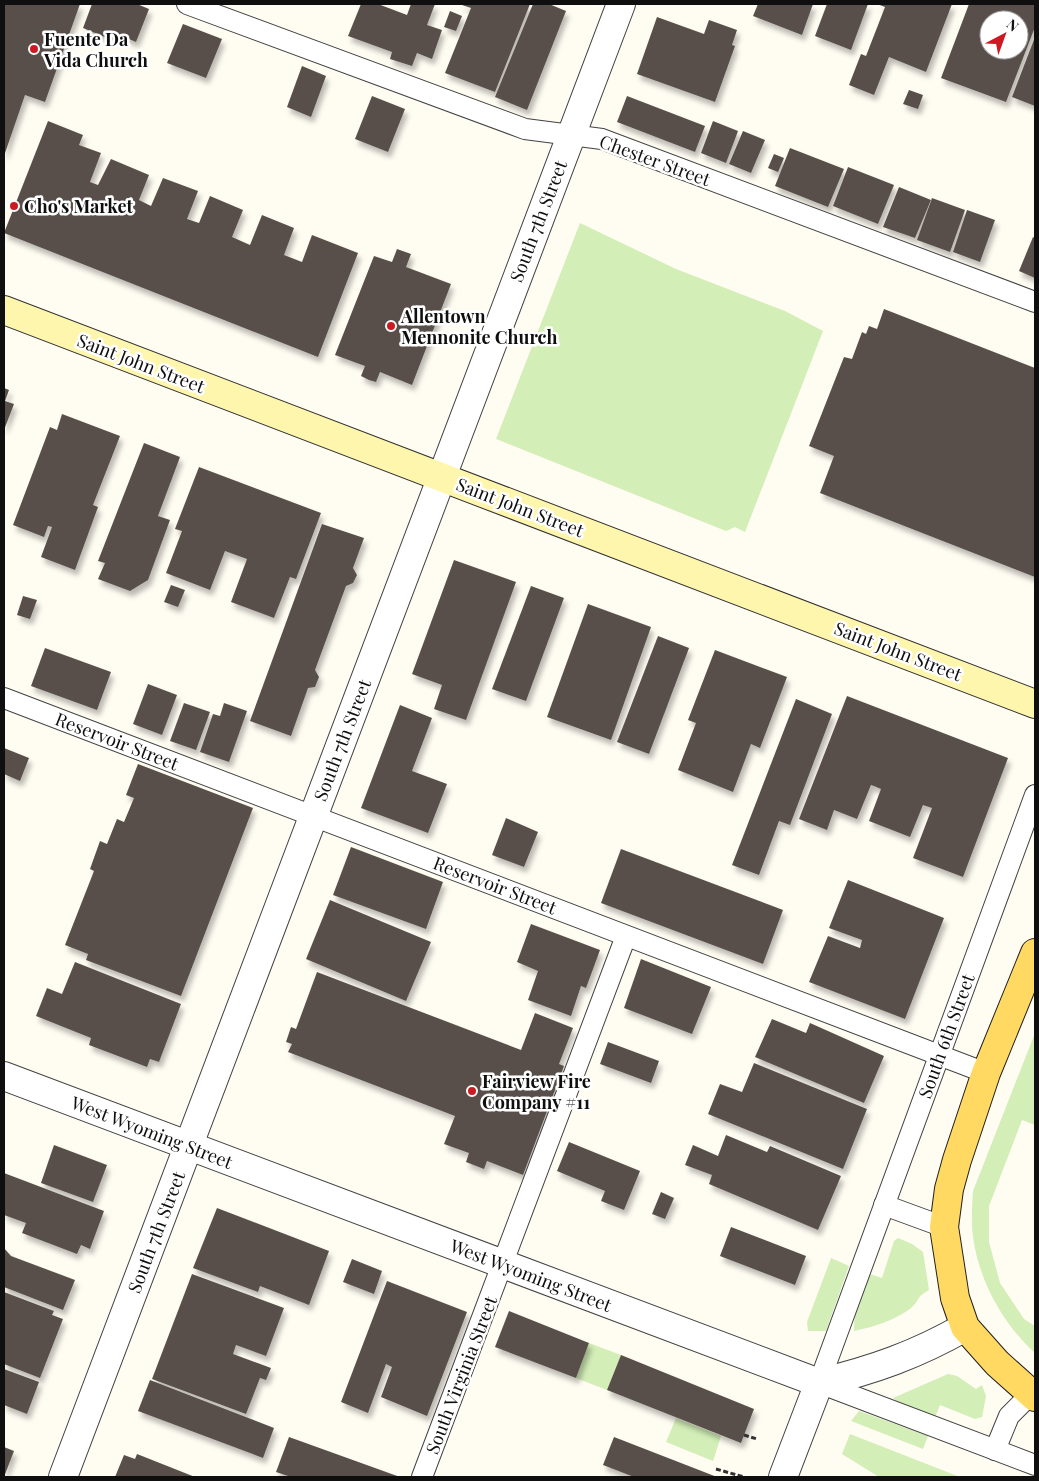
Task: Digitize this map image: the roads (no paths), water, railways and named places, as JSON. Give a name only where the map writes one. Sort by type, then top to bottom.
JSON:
[{"type":"main road","points":[[1033,1395],[997,1363],[965,1327],[955,1298],[944,1227],[948,1189],[986,1073],[1035,953]]},
{"type":"street","name":"South 7th Street","points":[[63,1477],[621,4]]},
{"type":"street","name":"Saint John Street","points":[[4,310],[1035,704]]},
{"type":"street","name":"West Wyoming Street","points":[[4,1076],[819,1383]]},
{"type":"street","points":[[784,1477],[819,1383],[868,1372],[903,1358],[965,1327]]},
{"type":"lane","name":"Chester Street","points":[[187,4],[526,129],[602,139],[1035,302]]},
{"type":"lane","name":"Reservoir Street","points":[[4,698],[986,1073]]},
{"type":"lane","name":"South 6th Street","points":[[819,1383],[939,1055],[1027,843],[1033,800]]},
{"type":"lane","name":"South Virginia Street","points":[[422,1477],[626,936]]},
{"type":"lane","points":[[884,1205],[944,1227]]},
{"type":"lane","points":[[819,1383],[1035,1466]]},
{"type":"lane","points":[[995,1450],[1009,1416],[1033,1395]]},
{"type":"place","name":"Fuente Da Vida Church","points":[[34,49]]},
{"type":"place","name":"Cho's Market","points":[[14,206]]},
{"type":"place","name":"Allentown Mennonite Church","points":[[391,326]]},
{"type":"place","name":"Fairview Fire Company #11","points":[[472,1091]]}]
